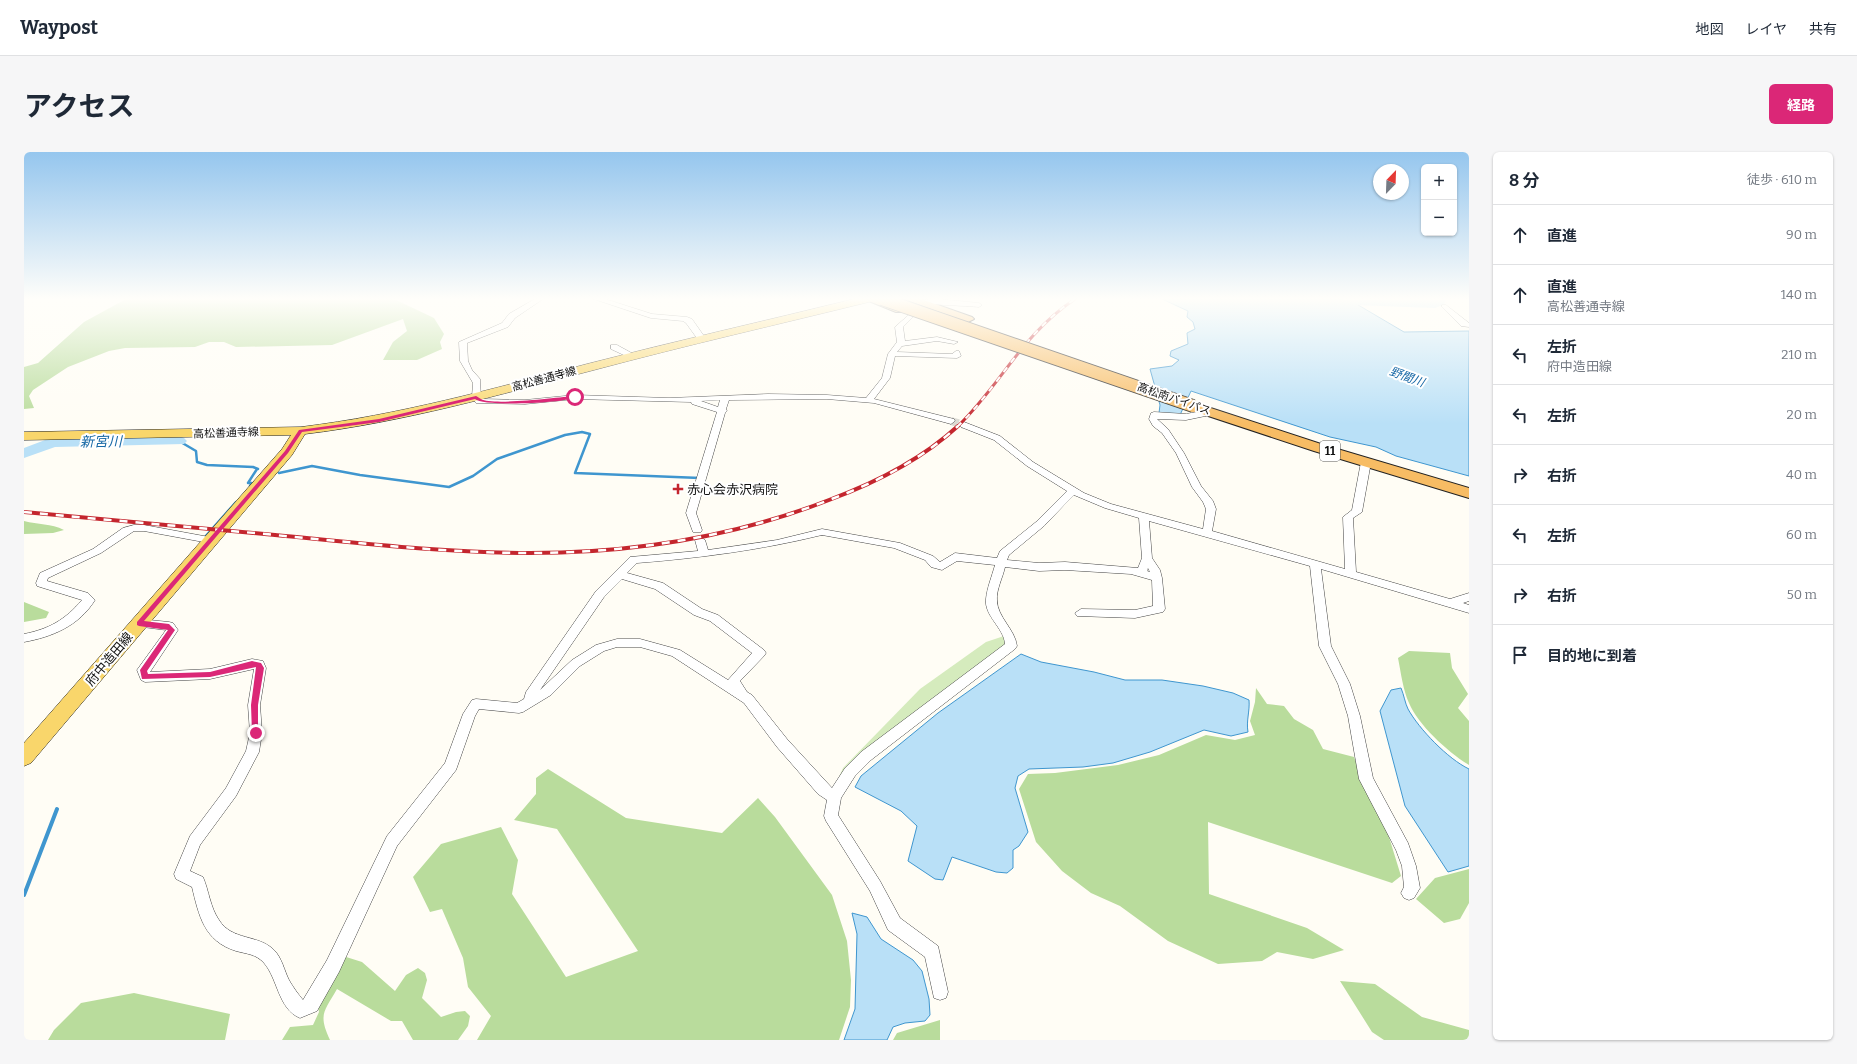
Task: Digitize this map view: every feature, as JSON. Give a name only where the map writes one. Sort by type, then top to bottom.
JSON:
[{"type":"highway","name":"11","points":[[989,340],[1046,360],[1196,402]]},
{"type":"highway","name":"高松南バイパス","points":[[1008,340],[1196,402],[1469,483]]},
{"type":"highway","name":"高松南バイパス","points":[[1017,340],[1196,402],[1212,412],[1366,462],[1469,492]]},
{"type":"highway","name":"11","points":[[1027,340],[1196,402]]},
{"type":"main road","name":"高松善通寺線","points":[[24,436],[301,431],[379,420],[476,397],[696,340]]},
{"type":"main road","name":"府中造田線","points":[[24,757],[209,540],[287,452],[301,431]]},
{"type":"street","points":[[467,340],[463,342],[464,359],[467,370],[477,380],[479,386],[476,397],[480,401],[525,402],[575,397],[688,400],[768,396],[869,400],[951,421]]},
{"type":"street","points":[[869,400],[886,378],[892,354],[901,340]]},
{"type":"street","points":[[899,344],[925,340]]},
{"type":"street","points":[[945,340],[954,342]]},
{"type":"street","points":[[614,347],[633,356]]},
{"type":"street","points":[[892,354],[957,356],[956,353]]},
{"type":"street","points":[[704,554],[691,513],[723,411],[725,398]]},
{"type":"street","points":[[688,400],[723,411]]},
{"type":"street","points":[[1207,534],[1211,509],[1208,501],[1197,487],[1180,453],[1166,431],[1156,424],[1153,418],[1154,415],[1186,417],[1212,412]]},
{"type":"street","points":[[964,425],[997,438],[1030,464],[1073,490],[1108,506],[1351,573],[1469,609]]},
{"type":"street","points":[[1351,573],[1348,517],[1357,512],[1366,462]]},
{"type":"street","points":[[940,992],[932,952],[894,924],[875,886],[830,816],[834,797],[850,772],[866,756],[1011,646],[1012,638],[991,606],[991,599],[1004,553],[1040,524],[1073,490]]},
{"type":"street","points":[[1140,574],[1147,558],[1144,516]]},
{"type":"street","points":[[24,638],[49,634],[79,613],[89,600],[79,594],[41,584],[44,576],[97,551],[127,530],[144,528],[209,540]]},
{"type":"street","points":[[531,701],[530,695],[600,594],[621,575],[634,560],[704,554],[777,543],[822,532],[896,545],[929,558],[935,564],[942,566],[955,557],[1002,561],[1039,567],[1065,566],[1132,570],[1140,574],[1157,578]]},
{"type":"street","points":[[1081,613],[1135,614],[1159,609],[1157,578],[1155,570],[1147,558]]},
{"type":"street","points":[[1315,563],[1325,646],[1344,684],[1354,716],[1366,779],[1403,848],[1410,866],[1412,888],[1409,893]]},
{"type":"street","points":[[621,575],[659,586],[698,612],[714,618],[760,653],[733,681],[782,743],[822,790],[834,797]]},
{"type":"street","points":[[1452,603],[1462,598],[1469,597]]},
{"type":"street","points":[[139,623],[169,626],[172,630],[143,670],[144,677],[210,674],[252,664],[259,664],[260,668],[254,705],[256,733],[252,752],[231,792],[195,840],[180,874],[198,882],[210,923],[217,933],[234,942],[256,947],[265,952],[275,965],[284,986],[300,1010],[311,1006],[333,966],[392,841],[450,766],[468,714],[476,704],[519,708],[547,692],[576,664],[600,648],[617,643],[633,642],[676,653],[748,699]]},
{"type":"green space","points":[[63,340],[344,340],[332,345],[236,347],[224,342],[209,342],[195,347],[125,348],[109,351],[68,367],[33,390],[29,396],[34,408],[24,409],[24,367],[38,363]]},
{"type":"green space","points":[[395,340],[441,340],[442,349],[417,360],[383,360]]},
{"type":"green space","points":[[24,521],[54,526],[64,530],[53,533],[24,534]]},
{"type":"green space","points":[[24,602],[49,612],[46,618],[24,622]]},
{"type":"green space","points":[[1004,636],[1006,642],[1001,649],[839,777],[843,768],[920,689],[986,642]]},
{"type":"green space","points":[[1409,651],[1450,653],[1452,668],[1468,694],[1458,708],[1469,721],[1469,765],[1435,738],[1413,711],[1405,693],[1398,658]]},
{"type":"green space","points":[[1256,688],[1267,704],[1284,706],[1294,719],[1313,730],[1323,749],[1354,757],[1367,790],[1385,824],[1401,876],[1392,883],[1208,822],[1209,894],[1307,928],[1344,950],[1313,959],[1277,952],[1262,961],[1218,964],[1168,941],[1120,906],[1091,893],[1062,871],[1036,842],[1019,789],[1028,774],[1055,773],[1118,765],[1159,755],[1206,735],[1235,740],[1255,735],[1250,721],[1255,702]]},
{"type":"green space","points":[[548,769],[626,818],[722,833],[758,798],[775,817],[832,895],[847,941],[851,980],[850,1007],[839,1040],[477,1040],[491,1016],[468,987],[463,958],[442,909],[430,912],[413,877],[441,844],[501,827],[518,860],[512,894],[566,977],[638,951],[557,829],[514,820],[536,794],[536,778]]},
{"type":"green space","points":[[1469,869],[1469,903],[1460,919],[1444,923],[1416,899],[1435,878]]},
{"type":"green space","points":[[343,956],[362,962],[395,991],[406,975],[418,968],[425,973],[427,980],[422,998],[441,1017],[456,1012],[465,1011],[470,1016],[468,1026],[458,1040],[413,1040],[402,1021],[391,1021],[337,989],[324,1013],[324,1024],[330,1040],[282,1040],[290,1027],[313,1025],[319,1012],[317,1003]]},
{"type":"green space","points":[[1340,981],[1375,984],[1422,1017],[1469,1030],[1469,1040],[1384,1040],[1372,1032]]},
{"type":"green space","points":[[134,993],[230,1014],[225,1040],[48,1040],[54,1030],[81,1003]]},
{"type":"green space","points":[[940,1020],[940,1040],[893,1040],[897,1033]]},
{"type":"water","name":"野間川","points":[[1188,340],[1469,340],[1469,476],[1396,456],[1376,447],[1330,437],[1191,391],[1180,415],[1159,413],[1160,405],[1150,369],[1172,366],[1179,360],[1170,356],[1171,351],[1188,344]]},
{"type":"water","points":[[1021,654],[1041,662],[1094,672],[1125,680],[1162,680],[1203,686],[1233,693],[1249,700],[1247,724],[1248,732],[1231,736],[1204,730],[1150,752],[1113,763],[1083,767],[1029,769],[1018,776],[1015,788],[1028,832],[1019,846],[1013,850],[1013,868],[1007,873],[996,872],[952,857],[943,880],[935,879],[908,861],[917,826],[901,811],[855,787],[861,776],[938,713]]},
{"type":"water","points":[[1401,688],[1408,709],[1419,725],[1443,751],[1469,769],[1469,866],[1448,872],[1405,806],[1380,711],[1391,690]]},
{"type":"water","points":[[852,913],[867,917],[881,939],[913,960],[922,971],[929,999],[930,1015],[925,1021],[905,1023],[893,1027],[887,1040],[844,1040],[855,1009],[857,934]]},
{"type":"waterway","points":[[279,473],[312,466],[360,475],[449,487],[473,476],[497,459],[565,435],[582,432],[590,434],[575,473],[700,478]]},
{"type":"waterway","points":[[179,441],[196,451],[197,462],[207,465],[253,467],[258,469]]},
{"type":"waterway","name":"新宮川","points":[[24,453],[53,442],[179,441]]},
{"type":"waterway","points":[[250,486],[252,483],[248,483],[257,469]]},
{"type":"waterway","points":[[204,538],[236,502]]},
{"type":"waterway","points":[[24,895],[57,809]]},
{"type":"tunnel","points":[[951,421],[964,425]]},
{"type":"railway","points":[[958,426],[972,411],[1029,340]]},
{"type":"railway","points":[[24,512],[434,549],[498,553],[606,550],[644,546],[719,533],[793,513],[829,500],[880,478],[929,450],[958,426]]},
{"type":"place","name":"赤心会赤沢病院","points":[[678,489]]},
{"type":"route","points":[[256,733],[254,705],[260,668],[259,664],[252,664],[210,674],[193,676],[144,677],[143,670],[172,630],[169,626],[139,623],[228,518],[287,452],[301,431],[346,426],[412,414],[476,397],[480,401],[487,402],[525,402],[575,397]]}]
